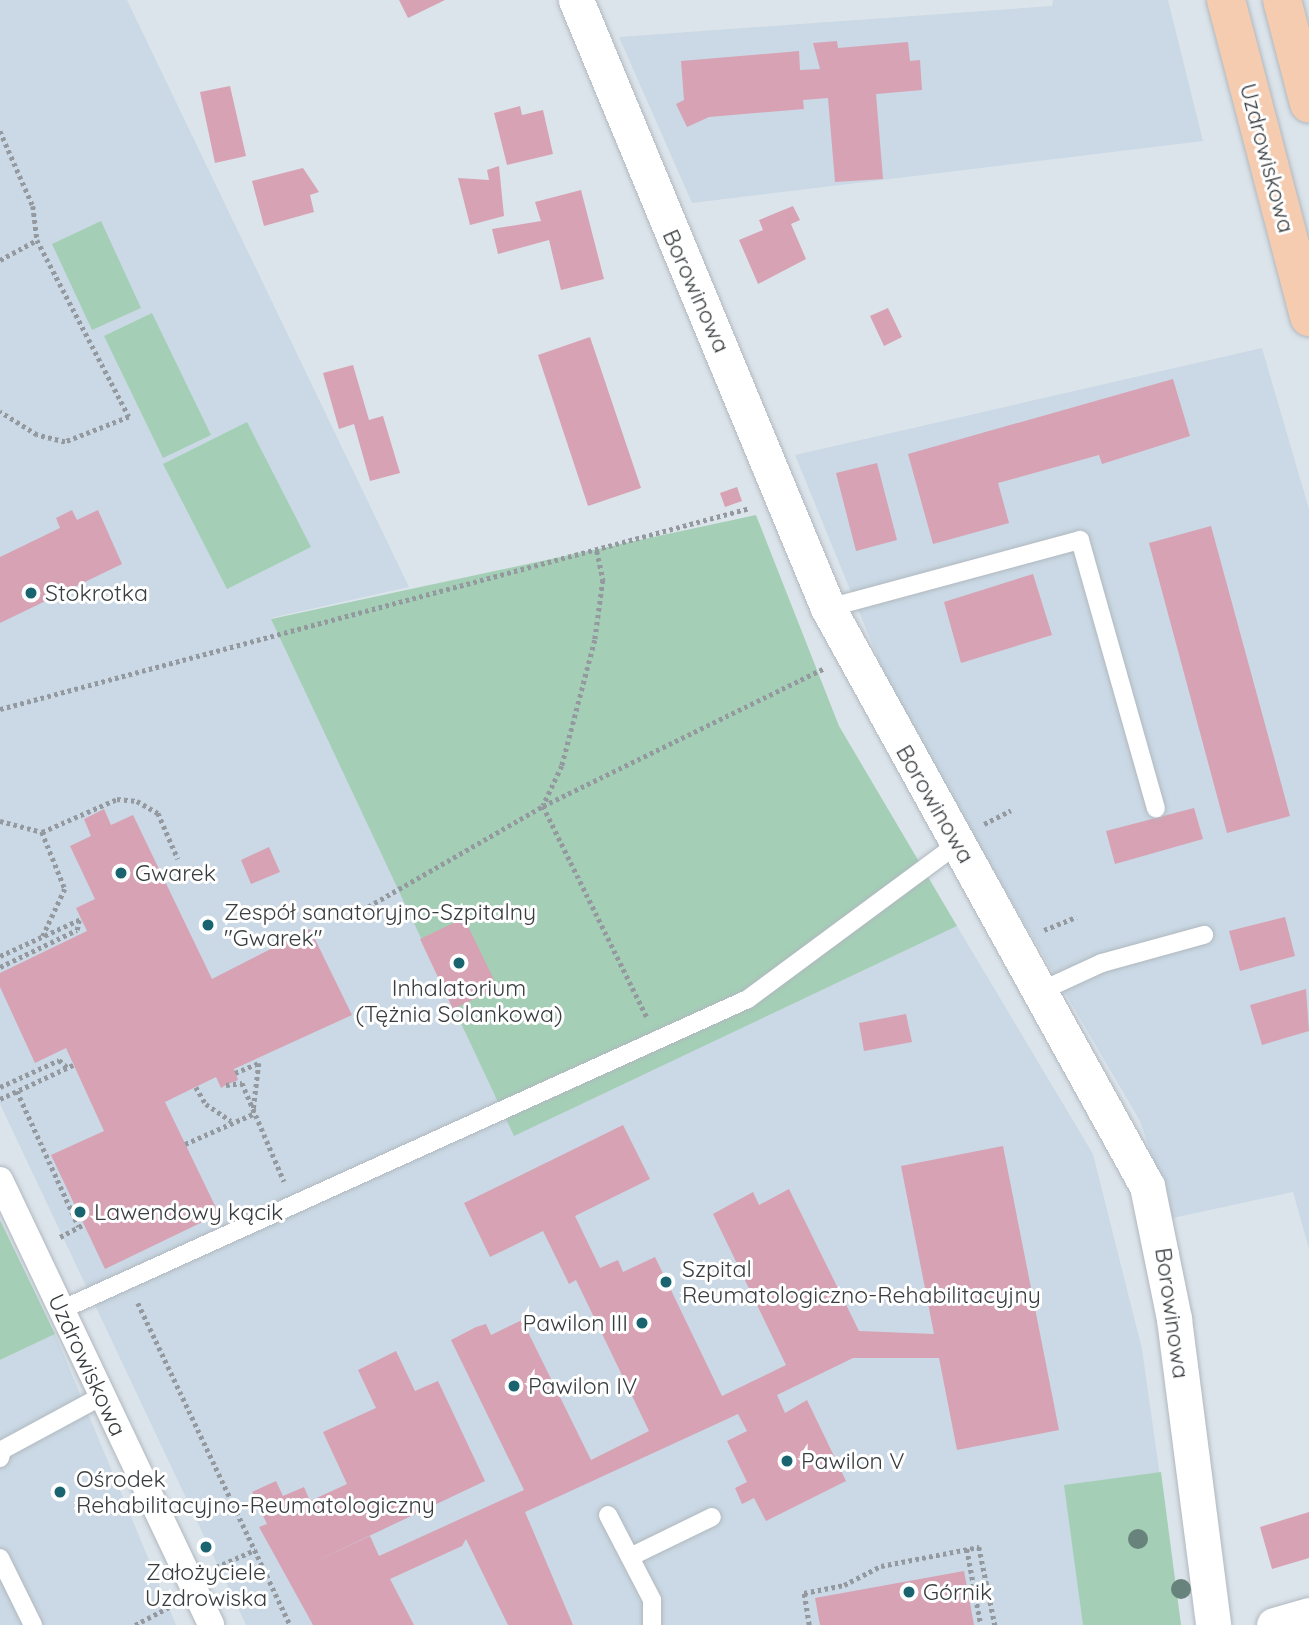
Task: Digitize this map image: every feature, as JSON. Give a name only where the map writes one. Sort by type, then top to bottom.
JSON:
[{"type":"main road","name":"Uzdrowiskowa","points":[[1226,0],[1309,317]]},
{"type":"main road","points":[[1282,0],[1309,104]]},
{"type":"street","name":"Borowinowa","points":[[576,0],[828,608],[956,845],[1041,991],[1147,1186],[1159,1228],[1213,1625]]},
{"type":"street","name":"Uzdrowiskowa","points":[[0,1180],[211,1625]]},
{"type":"street","points":[[1273,1625],[1309,1615]]},
{"type":"lane","points":[[828,608],[1080,540],[1156,808]]},
{"type":"lane","points":[[61,1310],[748,999],[956,845]]},
{"type":"lane","points":[[1041,991],[1102,964],[1204,935]]},
{"type":"lane","points":[[0,1458],[2,1450],[102,1396]]},
{"type":"lane","points":[[608,1515],[652,1600],[652,1625]]},
{"type":"lane","points":[[630,1557],[712,1517]]},
{"type":"lane","points":[[0,1558],[33,1625]]},
{"type":"path","points":[[0,131],[33,206],[37,240],[129,417],[65,442],[37,435],[0,412]]},
{"type":"path","points":[[0,260],[37,240]]},
{"type":"path","points":[[0,709],[761,505]]},
{"type":"path","points":[[543,806],[562,766],[595,640],[603,580],[597,551]]},
{"type":"path","points":[[350,916],[543,806],[831,666]]},
{"type":"path","points":[[0,821],[42,832],[117,799],[137,801],[158,813],[177,859]]},
{"type":"path","points":[[543,806],[660,1040]]},
{"type":"path","points":[[984,824],[1011,810]]},
{"type":"path","points":[[42,832],[65,889],[43,936]]},
{"type":"path","points":[[1043,931],[1077,916]]},
{"type":"path","points":[[0,956],[80,920],[77,930],[0,967]]},
{"type":"path","points":[[0,1087],[60,1060],[71,1066],[0,1099]]},
{"type":"path","points":[[235,1073],[259,1063],[262,1070],[253,1114]]},
{"type":"path","points":[[226,1086],[242,1083],[253,1114],[296,1205]]},
{"type":"path","points":[[196,1087],[206,1104],[232,1121]]},
{"type":"path","points":[[17,1091],[81,1226],[60,1237]]},
{"type":"path","points":[[185,1144],[253,1114]]},
{"type":"path","points":[[128,1281],[290,1625]]},
{"type":"path","points":[[809,1625],[804,1593],[844,1585],[881,1566],[979,1547],[995,1625]]},
{"type":"path","points":[[967,1549],[981,1625]]},
{"type":"path","points":[[209,1570],[254,1550]]},
{"type":"path","points":[[135,1625],[181,1600]]},
{"type":"path","points":[[971,1606],[977,1604]]},
{"type":"shaded area","points":[[0,0],[127,0],[409,587],[271,618],[515,1135],[957,926],[1093,1154],[1142,1349],[1181,1625],[246,1625],[0,1104]]},
{"type":"shaded area","points":[[1053,0],[1168,0],[1203,141],[692,203],[619,37],[1052,6]]},
{"type":"shaded area","points":[[1262,348],[1309,509],[1309,1249],[1293,1192],[1173,1218],[1140,1121],[898,707],[795,455]]},
{"type":"shaded area","name":"Ośrodek Rehabilitacyjno-Reumatologiczny","points":[[55,1334],[176,1625],[0,1625],[0,1360]]},
{"type":"green space","points":[[101,221],[141,308],[92,330],[52,244]]},
{"type":"green space","points":[[152,313],[211,435],[163,458],[104,336]]},
{"type":"green space","points":[[247,422],[311,547],[227,589],[163,464]]},
{"type":"green space","points":[[756,515],[839,726],[957,926],[514,1136],[271,619]]},
{"type":"green space","points":[[0,1220],[55,1334],[0,1360]]},
{"type":"green space","points":[[1161,1472],[1181,1625],[1083,1625],[1064,1485]]},
{"type":"building","points":[[399,0],[445,0],[408,18]]},
{"type":"building","points":[[837,41],[838,48],[908,42],[910,61],[920,60],[922,90],[876,94],[883,179],[835,182],[828,98],[803,100],[804,109],[709,117],[687,127],[676,104],[684,100],[681,61],[799,51],[800,70],[820,69],[813,43]]},
{"type":"building","points":[[230,86],[246,156],[215,163],[200,92]]},
{"type":"building","points":[[520,106],[522,115],[543,110],[553,154],[507,165],[494,113]]},
{"type":"building","points":[[499,166],[504,216],[470,225],[458,178],[489,180],[487,170]]},
{"type":"building","points":[[303,168],[319,192],[310,195],[314,212],[264,226],[252,181]]},
{"type":"building","points":[[581,190],[604,279],[561,290],[549,240],[498,254],[492,229],[541,221],[535,202]]},
{"type":"building","points":[[793,206],[800,220],[791,224],[806,259],[758,284],[739,240],[763,230],[759,220]]},
{"type":"building","points":[[888,308],[902,337],[884,346],[870,316]]},
{"type":"building","points":[[590,337],[641,488],[588,506],[538,355]]},
{"type":"building","points":[[353,365],[369,420],[383,416],[400,473],[370,481],[354,424],[339,429],[323,373]]},
{"type":"building","points":[[1173,379],[1190,436],[1102,464],[1099,455],[998,483],[1009,523],[933,544],[908,454]]},
{"type":"building","points":[[877,463],[897,540],[856,551],[836,473]]},
{"type":"building","points":[[737,487],[742,501],[725,507],[720,493]]},
{"type":"building","name":"Stokrotka","points":[[72,510],[77,520],[98,510],[122,564],[0,623],[0,557],[60,528],[56,518]]},
{"type":"building","points":[[1211,526],[1290,816],[1227,833],[1149,543]]},
{"type":"building","points":[[1033,574],[1052,635],[961,663],[944,602]]},
{"type":"building","points":[[1194,808],[1203,839],[1115,864],[1106,831]]},
{"type":"building","points":[[104,809],[111,825],[133,815],[212,979],[310,929],[352,1015],[234,1069],[238,1080],[221,1088],[216,1077],[165,1102],[219,1214],[105,1269],[51,1155],[104,1131],[66,1048],[35,1063],[0,987],[0,973],[87,931],[76,908],[95,899],[70,846],[91,836],[84,819]]},
{"type":"building","points":[[269,847],[280,872],[251,884],[241,860]]},
{"type":"building","points":[[1285,917],[1295,956],[1240,971],[1229,931]]},
{"type":"building","name":"Inhalatorium (Tężnia Solankowa)","points":[[464,918],[498,988],[453,1009],[420,939]]},
{"type":"building","points":[[1306,989],[1309,1031],[1262,1045],[1250,1005]]},
{"type":"building","points":[[906,1014],[912,1042],[864,1051],[859,1023]]},
{"type":"building","points":[[623,1125],[650,1179],[575,1216],[600,1268],[618,1260],[623,1272],[655,1257],[722,1396],[786,1365],[713,1214],[753,1192],[759,1205],[789,1189],[859,1331],[934,1334],[901,1166],[1003,1146],[1059,1430],[957,1450],[939,1358],[853,1358],[777,1395],[785,1413],[807,1400],[846,1481],[766,1521],[754,1498],[742,1504],[735,1488],[747,1482],[727,1441],[747,1431],[738,1414],[525,1512],[573,1625],[508,1625],[466,1539],[462,1546],[390,1579],[414,1625],[313,1625],[259,1527],[267,1524],[252,1492],[276,1481],[283,1496],[304,1487],[310,1501],[347,1484],[323,1432],[376,1408],[358,1370],[396,1351],[415,1391],[438,1381],[485,1481],[310,1564],[370,1536],[379,1556],[524,1490],[451,1340],[476,1327],[486,1324],[491,1335],[522,1320],[591,1460],[649,1431],[576,1280],[569,1284],[543,1231],[490,1257],[464,1203]]},
{"type":"building","points":[[1309,1512],[1309,1558],[1272,1569],[1260,1527]]},
{"type":"building","name":"Górnik","points":[[964,1571],[974,1625],[820,1625],[815,1598]]},
{"type":"place","name":"Stokrotka","points":[[31,593]]},
{"type":"place","name":"Gwarek","points":[[121,873]]},
{"type":"place","name":"Zespół sanatoryjno-Szpitalny \"Gwarek\"","points":[[208,925]]},
{"type":"place","name":"Inhalatorium (Tężnia Solankowa)","points":[[459,963]]},
{"type":"place","name":"Lawendowy kącik","points":[[80,1212]]},
{"type":"place","name":"Szpital Reumatologiczno-Rehabilitacyjny","points":[[666,1282]]},
{"type":"place","name":"Pawilon III","points":[[642,1323]]},
{"type":"place","name":"Pawilon IV","points":[[514,1386]]},
{"type":"place","name":"Pawilon V","points":[[787,1461]]},
{"type":"place","name":"Ośrodek Rehabilitacyjno-Reumatologiczny","points":[[60,1492]]},
{"type":"place","name":"Założyciele Uzdrowiska","points":[[206,1547]]},
{"type":"place","name":"Górnik","points":[[909,1592]]}]
